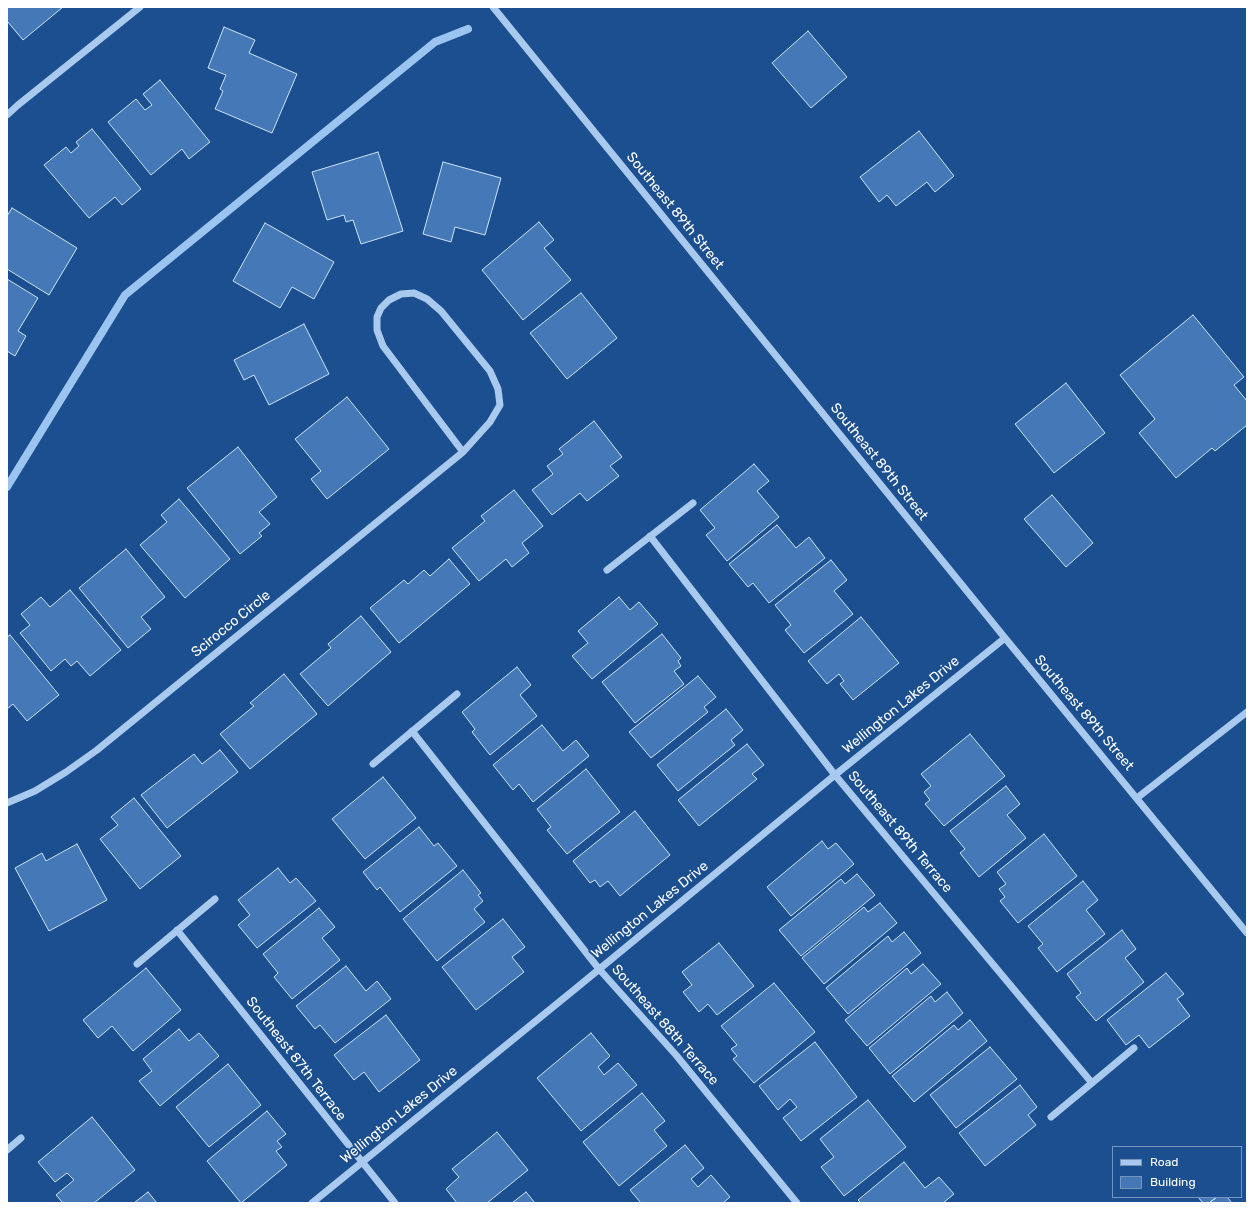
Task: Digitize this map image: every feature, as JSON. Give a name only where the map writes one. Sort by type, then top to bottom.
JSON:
[{"type":"street","points":[[7,115],[140,7]]},
{"type":"street","name":"Southeast 89th Street","points":[[493,7],[1005,638],[1247,933]]},
{"type":"street","name":"Scirocco Circle","points":[[7,803],[35,791],[66,772],[97,750],[463,452],[490,422],[500,405],[498,389],[490,371],[441,311],[427,299],[414,292],[401,294],[389,300],[381,308],[377,317],[377,330],[383,346],[463,452]]},
{"type":"street","points":[[607,570],[693,503]]},
{"type":"street","name":"Southeast 89th Terrace","points":[[650,536],[835,774],[1092,1083]]},
{"type":"street","name":"Wellington Lakes Drive","points":[[312,1203],[835,774],[1005,638]]},
{"type":"street","points":[[373,764],[457,694]]},
{"type":"street","points":[[1137,798],[1247,712]]},
{"type":"street","name":"Southeast 88th Terrace","points":[[412,731],[599,969],[676,1055],[797,1203]]},
{"type":"street","points":[[137,964],[215,899]]},
{"type":"street","name":"Southeast 87th Terrace","points":[[177,930],[395,1203]]},
{"type":"street","points":[[1051,1117],[1134,1048]]},
{"type":"street","points":[[7,1150],[21,1138]]},
{"type":"building","points":[[7,7],[63,7],[23,40],[7,21]]},
{"type":"building","points":[[224,27],[255,40],[249,53],[297,74],[272,133],[215,109],[223,91],[220,89],[226,75],[208,68]]},
{"type":"building","points":[[808,31],[847,77],[811,108],[772,63]]},
{"type":"building","points":[[160,80],[210,142],[189,159],[182,149],[151,175],[108,122],[136,99],[145,110],[152,105],[143,94]]},
{"type":"building","points":[[92,129],[141,189],[122,205],[115,197],[89,218],[44,165],[66,147],[71,153],[79,146],[76,142]]},
{"type":"building","points":[[919,131],[954,176],[935,192],[927,182],[896,206],[887,195],[879,202],[860,177]]},
{"type":"building","points":[[378,152],[403,231],[361,244],[353,220],[346,222],[344,215],[327,220],[312,172]]},
{"type":"building","points":[[443,162],[501,178],[485,235],[455,227],[451,242],[423,234]]},
{"type":"building","points":[[12,208],[77,248],[49,295],[7,269],[7,216]]},
{"type":"building","points":[[539,222],[554,240],[544,248],[571,280],[523,320],[482,270]]},
{"type":"building","points":[[265,223],[334,262],[314,299],[292,287],[280,308],[233,281]]},
{"type":"building","points":[[7,279],[38,298],[18,331],[26,336],[15,356],[7,351]]},
{"type":"building","points":[[581,293],[617,338],[567,379],[530,333]]},
{"type":"building","points":[[1193,315],[1244,377],[1234,385],[1247,401],[1247,425],[1215,451],[1212,448],[1176,478],[1139,433],[1155,419],[1120,375]]},
{"type":"building","points":[[304,324],[329,374],[269,405],[254,375],[244,380],[234,360]]},
{"type":"building","points":[[1066,383],[1105,433],[1054,473],[1015,424]]},
{"type":"building","points":[[347,397],[389,449],[327,499],[311,479],[321,471],[295,439]]},
{"type":"building","points":[[594,421],[622,457],[610,466],[619,476],[587,501],[580,493],[552,515],[532,490],[553,474],[547,466],[563,454],[559,449]]},
{"type":"building","points":[[238,447],[277,497],[259,512],[270,524],[259,533],[262,536],[240,554],[187,488]]},
{"type":"building","points":[[754,464],[769,481],[757,491],[779,517],[727,561],[706,535],[715,528],[700,510]]},
{"type":"building","points":[[514,490],[543,526],[522,543],[529,553],[512,567],[506,559],[479,581],[452,548],[485,521],[481,516]]},
{"type":"building","points":[[1052,495],[1093,543],[1066,567],[1024,519]]},
{"type":"building","points":[[179,499],[230,559],[185,598],[140,545],[167,522],[161,515]]},
{"type":"building","points":[[777,525],[796,548],[809,537],[825,558],[769,603],[753,583],[748,587],[729,564]]},
{"type":"building","points":[[126,549],[165,597],[141,617],[151,629],[128,648],[79,588]]},
{"type":"building","points":[[449,559],[470,584],[399,643],[370,608],[404,580],[408,584],[424,570],[430,576]]},
{"type":"building","points":[[831,560],[847,580],[834,591],[853,614],[804,653],[785,630],[791,625],[775,605]]},
{"type":"building","points":[[70,590],[121,650],[90,676],[77,661],[71,666],[65,659],[51,671],[20,633],[30,625],[21,614],[41,597],[50,607]]},
{"type":"building","points":[[619,597],[630,610],[639,602],[658,624],[592,679],[572,656],[588,643],[578,631]]},
{"type":"building","points":[[361,616],[391,652],[328,706],[300,674],[331,648],[328,644]]},
{"type":"building","points":[[861,617],[899,663],[853,700],[840,684],[844,681],[839,674],[827,684],[808,661]]},
{"type":"building","points":[[662,634],[681,658],[678,661],[681,666],[674,671],[684,684],[635,723],[602,682]]},
{"type":"building","points":[[10,635],[59,695],[27,721],[13,704],[7,709],[7,637]]},
{"type":"building","points":[[517,667],[531,685],[520,695],[537,716],[490,755],[472,732],[475,729],[462,712]]},
{"type":"building","points":[[284,674],[317,714],[250,769],[220,734],[254,706],[250,703]]},
{"type":"building","points":[[698,676],[716,697],[704,707],[708,712],[651,758],[629,732]]},
{"type":"building","points":[[726,709],[743,730],[731,740],[735,745],[678,791],[657,765]]},
{"type":"building","points":[[542,725],[563,751],[576,740],[589,756],[533,802],[519,784],[513,790],[493,765]]},
{"type":"building","points":[[970,734],[1005,776],[944,826],[925,804],[930,800],[924,792],[931,786],[921,774]]},
{"type":"building","points":[[747,744],[764,765],[752,774],[757,779],[699,826],[678,800]]},
{"type":"building","points":[[220,750],[238,772],[167,828],[141,795],[194,754],[202,764]]},
{"type":"building","points":[[586,769],[620,812],[567,854],[547,830],[551,827],[537,809]]},
{"type":"building","points":[[383,777],[416,818],[365,859],[332,819]]},
{"type":"building","points":[[1006,786],[1020,804],[1007,815],[1026,838],[979,877],[960,853],[965,849],[950,831]]},
{"type":"building","points":[[134,798],[181,856],[140,889],[100,839],[118,825],[111,817]]},
{"type":"building","points":[[635,811],[670,855],[620,896],[608,881],[600,887],[595,880],[590,883],[573,861]]},
{"type":"building","points":[[419,827],[434,846],[438,843],[457,866],[400,912],[380,887],[377,890],[363,872]]},
{"type":"building","points":[[1044,834],[1077,876],[1018,923],[1000,901],[1005,897],[999,889],[1006,884],[997,872]]},
{"type":"building","points":[[822,841],[828,849],[836,843],[854,864],[791,916],[767,887]]},
{"type":"building","points":[[77,844],[107,900],[49,931],[15,868],[42,853],[46,861]]},
{"type":"building","points":[[278,868],[290,883],[296,878],[316,901],[257,948],[238,925],[250,915],[238,900]]},
{"type":"building","points":[[463,870],[481,893],[478,895],[483,901],[474,909],[485,922],[437,961],[403,919]]},
{"type":"building","points":[[857,874],[875,895],[801,956],[779,930],[841,879],[845,884]]},
{"type":"building","points":[[1083,881],[1098,900],[1086,910],[1105,934],[1057,972],[1038,948],[1043,944],[1028,926]]},
{"type":"building","points":[[880,903],[897,923],[824,984],[802,958],[864,907],[868,912]]},
{"type":"building","points":[[319,908],[335,927],[322,938],[340,960],[292,999],[274,977],[278,973],[263,954]]},
{"type":"building","points":[[503,919],[525,947],[512,957],[524,972],[476,1010],[442,967]]},
{"type":"building","points":[[1122,930],[1136,949],[1125,958],[1144,982],[1096,1021],[1076,997],[1081,993],[1067,974]]},
{"type":"building","points":[[904,932],[921,953],[848,1014],[826,988],[888,936],[892,942]]},
{"type":"building","points":[[719,943],[754,986],[717,1015],[708,1004],[699,1012],[683,992],[692,985],[682,972]]},
{"type":"building","points":[[923,964],[941,984],[867,1046],[845,1020],[907,968],[911,974]]},
{"type":"building","points":[[346,966],[366,991],[377,981],[391,999],[335,1043],[320,1025],[315,1029],[296,1006]]},
{"type":"building","points":[[146,968],[181,1010],[133,1051],[112,1026],[98,1038],[83,1020]]},
{"type":"building","points":[[1166,973],[1184,994],[1177,999],[1190,1016],[1149,1048],[1139,1035],[1126,1045],[1107,1020]]},
{"type":"building","points":[[774,983],[815,1032],[754,1083],[733,1059],[737,1056],[731,1049],[737,1045],[721,1026]]},
{"type":"building","points":[[947,992],[963,1013],[890,1074],[869,1048],[931,996],[935,1002]]},
{"type":"building","points":[[386,1015],[420,1060],[379,1092],[364,1072],[354,1080],[334,1055]]},
{"type":"building","points":[[970,1020],[987,1041],[914,1102],[892,1076],[954,1025],[958,1030]]},
{"type":"building","points":[[179,1029],[189,1041],[199,1033],[219,1056],[160,1106],[139,1081],[152,1071],[143,1059]]},
{"type":"building","points":[[591,1033],[610,1056],[598,1067],[604,1075],[618,1063],[637,1085],[581,1131],[537,1078]]},
{"type":"building","points":[[815,1042],[857,1097],[801,1141],[783,1118],[797,1107],[790,1099],[778,1110],[759,1086]]},
{"type":"building","points":[[990,1047],[1017,1079],[956,1128],[930,1095]]},
{"type":"building","points":[[228,1064],[261,1105],[209,1147],[176,1107]]},
{"type":"building","points":[[1020,1085],[1037,1107],[1028,1115],[1036,1125],[985,1166],[959,1133]]},
{"type":"building","points":[[642,1093],[665,1121],[654,1130],[667,1146],[619,1186],[583,1142]]},
{"type":"building","points":[[868,1100],[906,1147],[844,1196],[821,1167],[834,1157],[820,1139]]},
{"type":"building","points":[[267,1111],[286,1134],[277,1141],[282,1147],[276,1151],[287,1165],[241,1203],[207,1161]]},
{"type":"building","points":[[92,1117],[135,1170],[94,1203],[63,1203],[56,1195],[74,1180],[67,1173],[55,1182],[38,1162]]},
{"type":"building","points":[[497,1132],[528,1170],[487,1203],[457,1203],[446,1189],[459,1177],[452,1169]]},
{"type":"building","points":[[685,1145],[704,1168],[691,1179],[698,1187],[711,1175],[730,1197],[723,1203],[641,1203],[630,1190]]},
{"type":"building","points":[[904,1162],[925,1188],[939,1177],[954,1194],[943,1203],[861,1203],[858,1200]]},
{"type":"building","points":[[148,1192],[157,1203],[134,1203]]},
{"type":"building","points":[[526,1192],[535,1203],[512,1203]]},
{"type":"building","points":[[1199,1198],[1216,1198],[1209,1203],[1203,1203]]},
{"type":"building","points":[[1216,1198],[1228,1198],[1232,1203],[1211,1203],[1210,1202]]},
{"type":"waterway","points":[[7,487],[125,295],[435,42],[468,29]]}]
